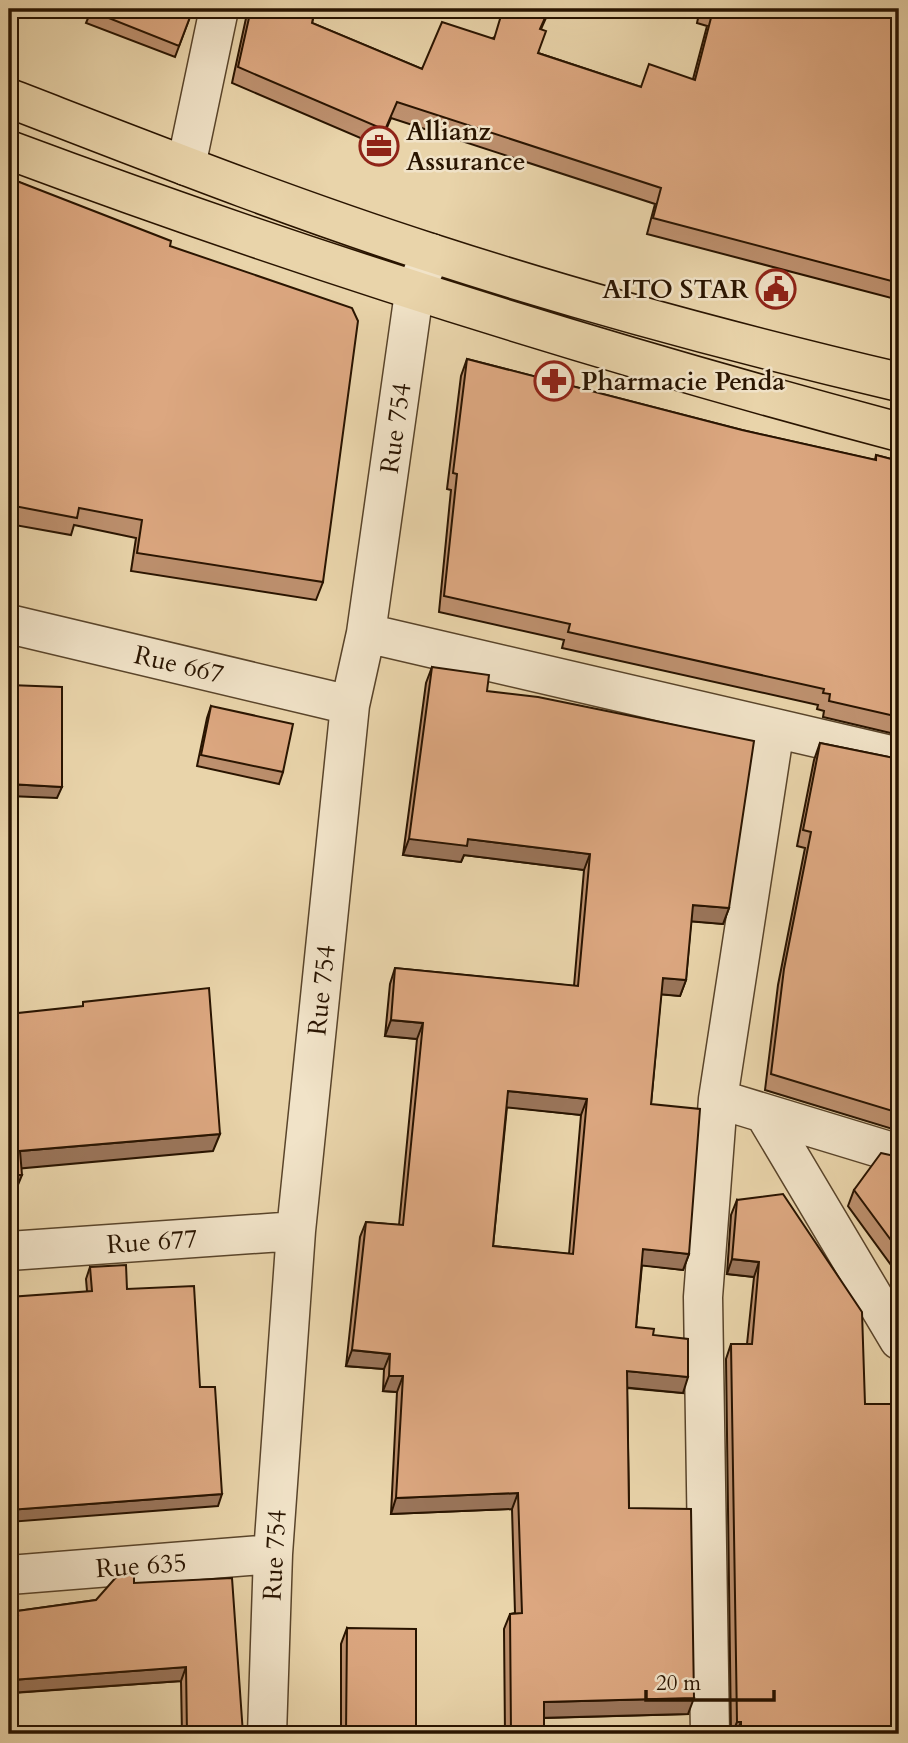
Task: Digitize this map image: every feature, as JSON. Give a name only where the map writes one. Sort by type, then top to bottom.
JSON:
[{"type":"main road","points":[[9,98],[187,166],[431,253],[749,347],[899,382]]},
{"type":"main road","points":[[9,150],[169,210],[414,293],[748,392],[899,432]]},
{"type":"street","points":[[187,166],[219,9]]},
{"type":"street","name":"Rue 754","points":[[267,1734],[273,1555],[296,1231],[350,705],[366,633],[414,293],[431,253]]},
{"type":"street","name":"Rue 667","points":[[9,624],[350,705]]},
{"type":"street","points":[[366,633],[899,757]]},
{"type":"street","points":[[710,1734],[704,1297],[718,1099],[775,728]]},
{"type":"street","points":[[718,1099],[899,1154]]},
{"type":"street","points":[[764,1113],[899,1340]]},
{"type":"street","name":"Rue 677","points":[[9,1251],[296,1231]]},
{"type":"street","name":"Rue 635","points":[[9,1575],[273,1555]]},
{"type":"building","points":[[193,9],[179,46],[91,11]]},
{"type":"building","points":[[251,9],[315,9],[312,23],[422,69],[442,22],[494,39],[503,9],[549,9],[540,29],[546,31],[538,53],[641,87],[649,64],[695,80],[713,10],[708,9],[899,9],[899,283],[653,218],[661,188],[397,102],[385,130],[238,67]]},
{"type":"building","points":[[9,178],[171,241],[170,246],[352,308],[358,321],[323,582],[137,553],[142,520],[79,508],[77,518],[9,505]]},
{"type":"building","points":[[467,359],[742,430],[876,460],[876,455],[899,461],[899,717],[829,701],[830,694],[823,693],[824,689],[568,632],[570,624],[444,596],[457,474],[453,473]]},
{"type":"building","points":[[432,667],[489,675],[487,691],[538,697],[754,741],[729,908],[693,905],[686,980],[663,978],[651,1104],[700,1109],[689,1254],[643,1249],[636,1327],[654,1329],[653,1335],[688,1339],[688,1377],[627,1371],[629,1508],[691,1509],[694,1698],[544,1702],[544,1734],[511,1734],[510,1614],[522,1613],[518,1493],[396,1498],[403,1376],[389,1376],[390,1354],[352,1350],[366,1222],[403,1225],[423,1023],[391,1020],[395,968],[578,986],[590,854],[468,839],[467,846],[409,839]],"holes":[[[508,1091],[587,1099],[573,1254],[493,1246]]]},
{"type":"building","points":[[9,685],[62,687],[62,787],[9,784]]},
{"type":"building","points":[[211,706],[293,724],[283,772],[201,755]]},
{"type":"building","points":[[820,743],[899,759],[899,1113],[771,1074],[784,969],[811,832],[803,830]]},
{"type":"building","points":[[209,988],[220,1134],[20,1151],[22,1175],[9,1175],[9,1014],[83,1006],[83,1002]]},
{"type":"building","points":[[881,1153],[899,1157],[899,1251],[854,1190]]},
{"type":"building","points":[[783,1194],[862,1312],[865,1404],[899,1404],[899,1734],[741,1734],[741,1722],[737,1722],[731,1344],[752,1344],[759,1262],[732,1259],[737,1200]]},
{"type":"building","points":[[126,1265],[127,1289],[194,1286],[200,1387],[215,1387],[222,1494],[9,1510],[9,1297],[92,1291],[90,1267]]},
{"type":"building","points":[[134,1574],[134,1583],[232,1578],[243,1734],[187,1734],[186,1667],[12,1680],[16,1734],[9,1734],[9,1616],[18,1615],[17,1611],[96,1600],[118,1575]]},
{"type":"building","points":[[347,1628],[416,1629],[416,1734],[346,1734]]},
{"type":"place","name":"Allianz Assurance","points":[[379,146]]},
{"type":"place","name":"AITO STAR","points":[[776,289]]},
{"type":"place","name":"Pharmacie Penda","points":[[554,381]]}]
